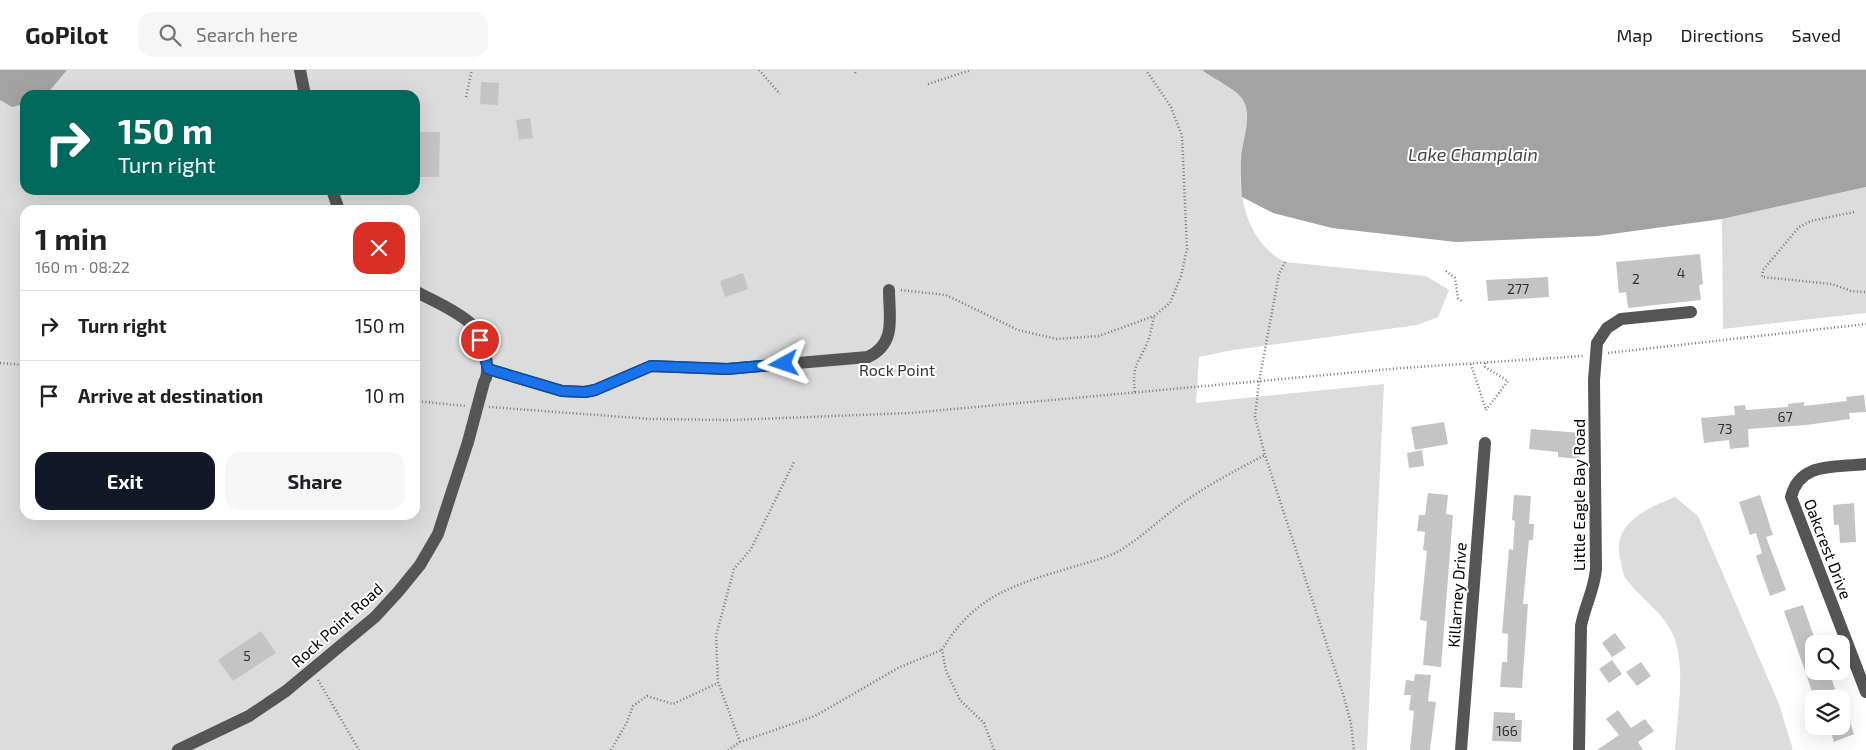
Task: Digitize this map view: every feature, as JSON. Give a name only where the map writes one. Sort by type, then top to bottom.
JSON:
[{"type":"street","points":[[300,70],[304,90]]},
{"type":"street","points":[[420,294],[471,324],[480,340],[486,376],[562,391],[585,392],[595,390],[651,366],[727,369],[868,357],[882,349],[887,341],[889,290]]},
{"type":"street","name":"Little Eagle Bay Road","points":[[1579,750],[1581,626],[1586,607],[1594,590],[1596,569],[1594,380],[1597,343],[1607,328],[1621,319],[1691,312]]},
{"type":"street","name":"Rock Point Road","points":[[178,750],[249,716],[286,691],[375,617],[420,564],[438,534],[468,442],[486,376]]},
{"type":"street","name":"Killarney Drive","points":[[1461,750],[1484,443]]},
{"type":"street","name":"Oakcrest Drive","points":[[1866,464],[1813,470],[1802,476],[1794,486],[1791,497],[1866,692]]},
{"type":"path","points":[[466,97],[472,70]]},
{"type":"path","points":[[759,70],[780,94]]},
{"type":"path","points":[[928,84],[971,70]]},
{"type":"path","points":[[889,290],[946,295],[1018,330],[1057,339],[1100,336],[1154,316],[1170,303],[1181,276],[1187,249],[1187,210],[1182,136],[1171,107],[1146,70]]},
{"type":"path","points":[[1854,212],[1811,221],[1799,227],[1763,270],[1762,277],[1832,284],[1852,292],[1866,292]]},
{"type":"path","points":[[1285,262],[1279,274],[1258,382],[1255,417],[1265,455],[1344,697],[1351,724],[1354,750]]},
{"type":"path","points":[[1446,271],[1455,278],[1458,298],[1463,302]]},
{"type":"path","points":[[1135,392],[1134,377],[1136,363],[1147,342],[1154,316]]},
{"type":"path","points":[[1604,353],[1866,324]]},
{"type":"path","points":[[486,407],[651,419],[732,420],[910,413],[1402,368],[1588,355]]},
{"type":"path","points":[[0,363],[20,365]]},
{"type":"path","points":[[1471,364],[1486,410],[1508,380],[1485,367],[1485,363]]},
{"type":"path","points":[[420,401],[476,406]]},
{"type":"path","points":[[728,750],[740,742],[815,716],[900,668],[942,650],[954,630],[980,604],[1012,586],[1117,552],[1147,533],[1202,490],[1265,455]]},
{"type":"path","points":[[740,742],[718,682],[716,636],[734,569],[751,549],[794,462]]},
{"type":"path","points":[[942,650],[946,671],[960,700],[984,723],[994,750]]},
{"type":"path","points":[[312,670],[359,750]]},
{"type":"path","points":[[611,750],[627,722],[633,706],[647,696],[673,704],[718,682]]},
{"type":"green space","name":"Rock Point","points":[[0,70],[1202,70],[1235,92],[1243,99],[1246,105],[1247,119],[1240,171],[1243,202],[1253,230],[1272,254],[1285,262],[1426,276],[1449,290],[1438,317],[1417,325],[1227,351],[1199,357],[1196,403],[1384,384],[1367,750],[0,750]]},
{"type":"green space","points":[[1866,187],[1866,313],[1723,329],[1722,219]]},
{"type":"green space","points":[[1675,497],[1698,516],[1779,704],[1793,750],[1675,750],[1680,682],[1679,655],[1676,643],[1668,625],[1626,578],[1622,569],[1619,549],[1625,528],[1633,520],[1652,507]]},
{"type":"water","points":[[0,70],[67,70],[50,90],[20,90],[20,105],[12,107],[0,100]]},
{"type":"water","name":"Lake Champlain","points":[[1202,70],[1866,70],[1866,187],[1722,219],[1597,236],[1456,242],[1332,228],[1273,213],[1242,197],[1241,163],[1247,121],[1246,106],[1236,92]]},
{"type":"building","points":[[481,82],[499,83],[498,105],[480,104]]},
{"type":"building","points":[[530,118],[533,138],[519,140],[516,120]]},
{"type":"building","points":[[420,132],[440,132],[439,177],[420,177]]},
{"type":"building","points":[[1700,254],[1703,284],[1699,285],[1701,300],[1628,308],[1626,292],[1619,293],[1616,262]]},
{"type":"building","points":[[743,273],[748,289],[725,297],[720,281]]},
{"type":"building","points":[[1548,277],[1549,297],[1488,301],[1486,280]]},
{"type":"building","points":[[1864,395],[1866,412],[1849,413],[1850,419],[1806,425],[1748,429],[1749,447],[1730,449],[1729,440],[1704,443],[1701,418],[1735,415],[1734,406],[1745,405],[1746,410],[1788,407],[1788,404],[1804,402],[1804,406],[1847,401],[1846,397]]},
{"type":"building","points":[[1444,422],[1448,444],[1415,450],[1411,427]]},
{"type":"building","points":[[1531,429],[1581,433],[1579,459],[1558,457],[1558,452],[1529,449]]},
{"type":"building","points":[[1422,450],[1424,466],[1409,468],[1407,453]]},
{"type":"building","points":[[1428,493],[1448,495],[1446,514],[1453,515],[1441,667],[1423,665],[1427,621],[1420,620],[1427,551],[1423,550],[1425,532],[1417,531],[1419,515],[1425,515]]},
{"type":"building","points":[[1514,495],[1531,496],[1529,524],[1534,524],[1533,540],[1529,540],[1523,604],[1528,604],[1522,688],[1500,687],[1502,662],[1507,662],[1508,634],[1502,633],[1509,549],[1513,550],[1515,521],[1512,520]]},
{"type":"building","points":[[1760,495],[1773,535],[1766,537],[1786,590],[1770,596],[1756,556],[1762,553],[1756,533],[1750,535],[1739,502]]},
{"type":"building","points":[[1854,503],[1856,542],[1840,543],[1839,525],[1834,525],[1833,505]]},
{"type":"building","points":[[1803,605],[1813,635],[1805,635],[1805,671],[1784,611]]},
{"type":"building","points":[[261,631],[276,653],[233,681],[218,660]]},
{"type":"building","points":[[1615,633],[1626,648],[1612,657],[1602,643]]},
{"type":"building","points":[[1612,660],[1622,674],[1609,683],[1599,669]]},
{"type":"building","points":[[1641,662],[1651,676],[1637,686],[1626,672]]},
{"type":"building","points":[[1415,674],[1431,675],[1428,701],[1436,702],[1430,750],[1410,750],[1414,711],[1409,710],[1411,695],[1404,695],[1406,680],[1414,681]]},
{"type":"building","points":[[1808,680],[1832,680],[1835,689],[1832,690],[1812,690]]},
{"type":"building","points":[[1618,710],[1631,728],[1645,719],[1654,731],[1638,742],[1643,750],[1597,750],[1619,735],[1606,719]]},
{"type":"building","points":[[1494,712],[1515,713],[1515,720],[1522,720],[1521,742],[1492,741]]},
{"type":"building","points":[[1850,722],[1854,734],[1834,742],[1832,735],[1850,735]]},
{"type":"route","points":[[480,340],[486,356],[488,369],[511,375],[536,385],[562,391],[585,392],[595,390],[640,369],[651,366],[727,369],[784,364]]}]
